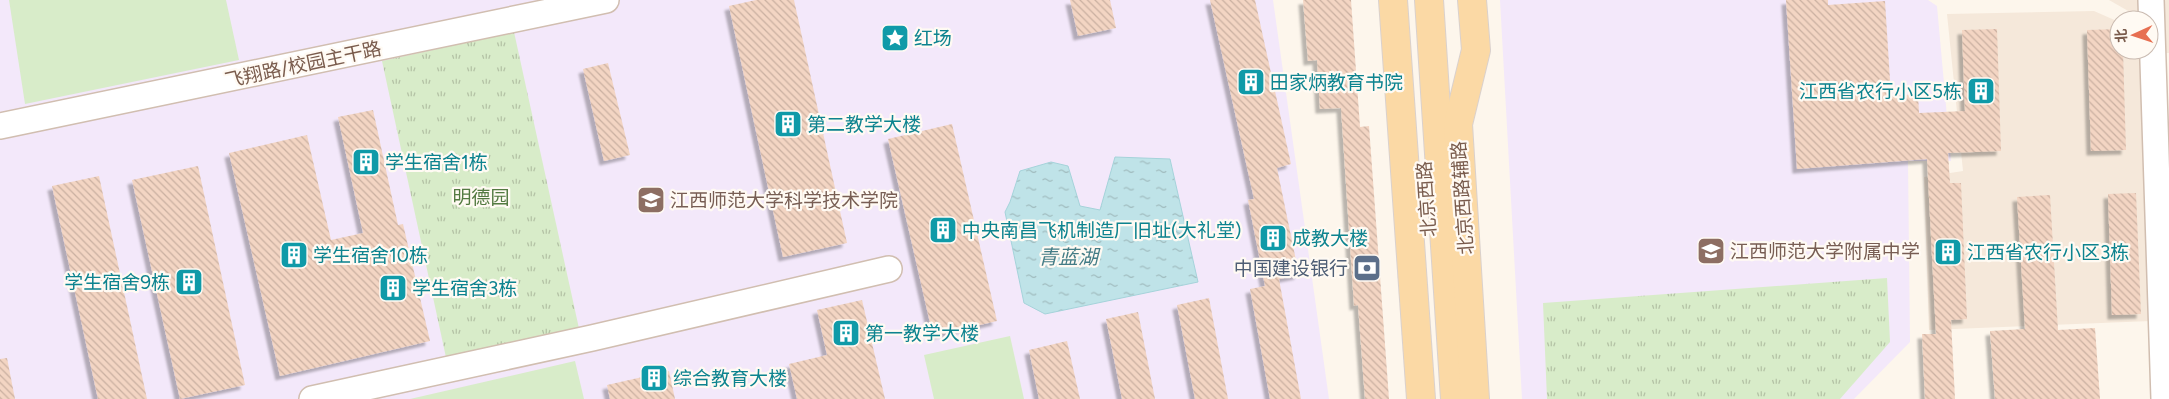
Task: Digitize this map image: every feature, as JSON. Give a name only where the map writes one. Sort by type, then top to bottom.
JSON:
[{"type":"main road","points":[[1393,0],[1421,399]]},
{"type":"main road","name":"北京西路","points":[[1412,0],[1439,399]]},
{"type":"main road","name":"北京西路","points":[[1428,0],[1455,399]]},
{"type":"main road","name":"北京西路辅路","points":[[1472,0],[1476,50],[1458,124],[1475,399]]},
{"type":"street","name":"飞翔路/校园主干路","points":[[0,126],[606,0]]},
{"type":"street","points":[[2151,0],[2164,399]]},
{"type":"street","points":[[312,399],[592,338],[889,269]]},
{"type":"shaded area","name":"江西师范大学科学技术学院","points":[[0,0],[1273,0],[1329,399],[0,399]]},
{"type":"shaded area","name":"江西师范大学附属中学","points":[[1500,0],[1928,0],[1937,6],[1951,161],[1908,161],[1910,342],[1854,399],[1522,399]]},
{"type":"shaded area","points":[[2109,0],[2169,0],[2169,53],[2164,53],[2159,45],[2159,10],[2126,10]]},
{"type":"shaded area","points":[[2094,11],[2109,18],[2109,60],[2140,60],[2151,321],[1929,330],[1924,177],[1963,171],[1947,14]]},
{"type":"green space","points":[[9,0],[226,0],[239,60],[25,104]]},
{"type":"green space","name":"明德园","points":[[514,32],[580,333],[447,362],[382,61]]},
{"type":"green space","points":[[1887,278],[1890,342],[1840,399],[1547,399],[1543,303]]},
{"type":"green space","points":[[1010,336],[1024,399],[934,399],[924,355]]},
{"type":"green space","points":[[575,361],[584,399],[410,399]]},
{"type":"water","name":"青蓝湖","points":[[1115,157],[1170,159],[1198,282],[1045,314],[1024,303],[1005,212],[1020,171],[1051,162],[1068,166],[1080,206],[1100,210]]},
{"type":"building","name":"第二教学大楼","points":[[756,0],[794,0],[847,243],[783,257],[729,6]]},
{"type":"building","points":[[1070,0],[1110,0],[1116,28],[1078,36]]},
{"type":"building","points":[[1210,0],[1255,0],[1291,164],[1277,168],[1299,275],[1279,279],[1301,399],[1270,399],[1250,289],[1265,286],[1248,200],[1254,199]]},
{"type":"building","points":[[1303,0],[1351,0],[1360,127],[1369,126],[1389,399],[1365,399],[1358,305],[1354,306],[1341,108],[1320,109],[1317,60],[1308,61]]},
{"type":"building","points":[[1786,0],[1828,0],[1828,5],[1885,1],[1891,96],[1918,94],[1919,113],[1965,111],[1962,30],[1997,29],[2001,151],[1948,153],[1950,183],[1961,183],[1967,319],[1951,320],[1955,399],[1925,399],[1922,334],[1936,334],[1927,159],[1797,169]]},
{"type":"building","points":[[2109,29],[2109,60],[2123,60],[2126,150],[2091,151],[2087,30]]},
{"type":"building","points":[[608,63],[630,155],[604,161],[583,69]]},
{"type":"building","points":[[373,110],[398,225],[403,224],[430,341],[280,376],[229,153],[307,135],[331,240],[363,233],[338,117]]},
{"type":"building","name":"中央南昌飞机制造厂旧址(大礼堂)","points":[[952,124],[997,321],[933,336],[888,139]]},
{"type":"building","name":"学生宿舍9栋","points":[[198,166],[245,385],[180,399],[132,180]]},
{"type":"building","points":[[99,176],[147,399],[98,399],[52,186]]},
{"type":"building","points":[[2136,193],[2141,314],[2112,315],[2108,194]]},
{"type":"building","points":[[2050,195],[2058,330],[2095,328],[2100,399],[1995,399],[1990,331],[2025,329],[2017,197]]},
{"type":"building","points":[[1209,298],[1228,399],[1195,399],[1177,305]]},
{"type":"building","name":"第一教学大楼","points":[[862,300],[885,399],[797,399],[789,364],[827,355],[817,310]]},
{"type":"building","points":[[1138,312],[1155,399],[1122,399],[1106,319]]},
{"type":"building","points":[[1067,341],[1080,399],[1039,399],[1029,350]]},
{"type":"building","points":[[7,358],[15,399],[0,399],[0,359]]},
{"type":"building","name":"综合教育大楼","points":[[669,371],[675,399],[610,399],[607,385]]},
{"type":"place","name":"红场","points":[[895,38]]},
{"type":"place","name":"田家炳教育书院","points":[[1251,82]]},
{"type":"place","name":"江西省农行小区5栋","points":[[1981,91]]},
{"type":"place","name":"第二教学大楼","points":[[788,124]]},
{"type":"place","name":"学生宿舍1栋","points":[[366,162]]},
{"type":"place","name":"江西师范大学科学技术学院","points":[[651,200]]},
{"type":"place","name":"中央南昌飞机制造厂旧址(大礼堂)","points":[[943,230]]},
{"type":"place","name":"成教大楼","points":[[1273,238]]},
{"type":"place","name":"江西师范大学附属中学","points":[[1711,251]]},
{"type":"place","name":"江西省农行小区3栋","points":[[1948,252]]},
{"type":"place","name":"学生宿舍10栋","points":[[294,255]]},
{"type":"place","name":"中国建设银行","points":[[1367,268]]},
{"type":"place","name":"学生宿舍9栋","points":[[189,282]]},
{"type":"place","name":"学生宿舍3栋","points":[[393,288]]},
{"type":"place","name":"第一教学大楼","points":[[846,333]]},
{"type":"place","name":"综合教育大楼","points":[[654,378]]}]
